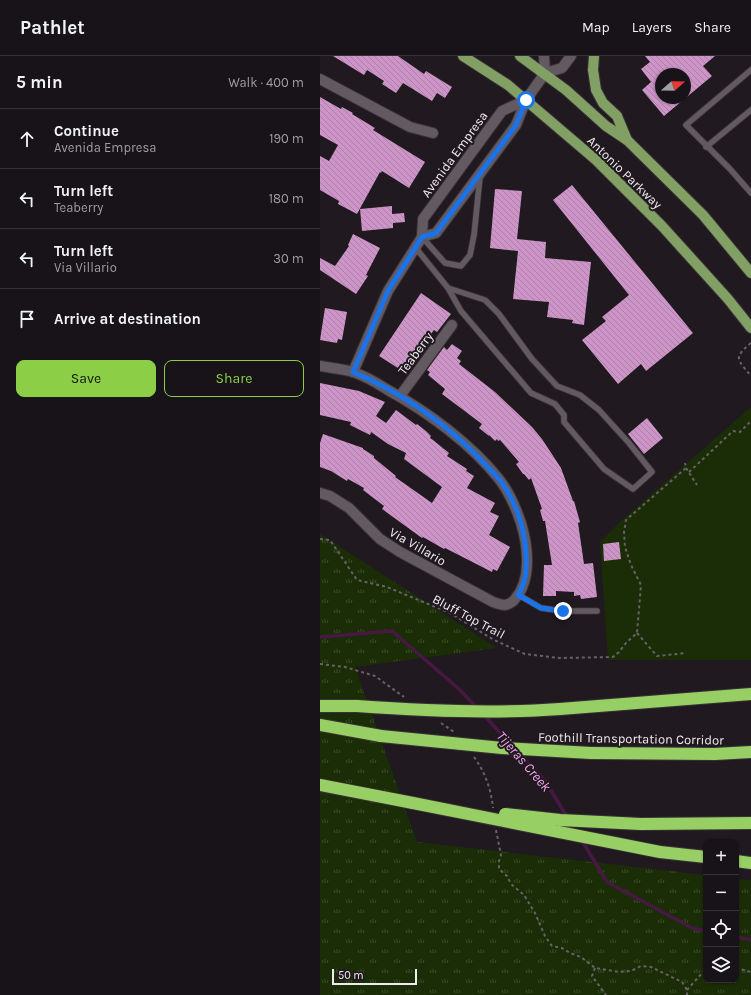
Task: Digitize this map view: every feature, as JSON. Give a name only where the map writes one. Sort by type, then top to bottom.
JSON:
[{"type":"highway","points":[[320,706],[357,706],[433,711],[523,712],[751,694]]},
{"type":"highway","name":"Foothill Transportation Corridor","points":[[320,725],[381,736],[502,748],[591,753],[715,754],[751,752]]},
{"type":"highway","points":[[320,785],[660,852],[703,857]]},
{"type":"highway","points":[[413,803],[560,820],[641,824],[751,823]]},
{"type":"highway","points":[[739,861],[751,863]]},
{"type":"main road","name":"Antonio Parkway","points":[[463,56],[508,85],[596,160],[657,220],[723,294],[751,328]]},
{"type":"main road","name":"Antonio Parkway","points":[[520,56],[545,73],[606,126],[627,140],[703,215],[751,273]]},
{"type":"main road","points":[[594,56],[593,70],[596,90],[603,103],[617,116],[627,140]]},
{"type":"street","points":[[544,56],[545,73]]},
{"type":"street","points":[[422,237],[436,233],[516,125],[526,100],[545,73],[562,68],[571,56]]},
{"type":"street","points":[[320,79],[410,127],[432,133]]},
{"type":"street","name":"Avenida Empresa","points":[[353,372],[388,291],[422,237],[423,218],[502,111],[526,100]]},
{"type":"street","name":"Teaberry","points":[[400,396],[452,325]]},
{"type":"street","points":[[320,366],[353,372],[370,379],[400,396],[448,429],[500,480],[514,505],[521,524],[526,547],[527,569],[524,586],[515,599]]},
{"type":"street","name":"Via Villario","points":[[320,493],[330,496],[349,508],[380,539],[400,552],[493,602],[504,605],[515,599]]},
{"type":"lane","points":[[751,70],[686,125],[730,169],[751,193]]},
{"type":"lane","points":[[706,146],[751,110]]},
{"type":"lane","points":[[422,237],[446,263],[460,266],[470,255],[474,235],[480,174]]},
{"type":"lane","points":[[416,247],[448,288],[461,311],[531,393],[555,404],[564,415],[564,422],[604,469],[633,489],[652,472],[629,443],[599,410],[580,395],[557,386],[532,359],[499,314],[485,300],[448,288]]},
{"type":"lane","name":"Via Villario","points":[[515,599],[541,608],[563,611],[597,611]]},
{"type":"path","points":[[751,343],[738,355],[739,361],[751,376]]},
{"type":"path","points":[[689,472],[733,431],[740,432],[751,421]]},
{"type":"path","points":[[685,463],[686,468],[697,485]]},
{"type":"path","points":[[686,468],[626,520],[624,532],[625,547],[630,565],[641,586],[637,633],[657,656],[686,653]]},
{"type":"path","name":"Bluff Top Trail","points":[[320,539],[330,540],[357,580],[387,587],[450,613],[494,640],[525,654],[559,658],[613,657],[637,633]]},
{"type":"path","points":[[595,968],[592,976],[606,995]]},
{"type":"path","points":[[739,969],[751,972]]},
{"type":"path","points":[[686,990],[703,972]]},
{"type":"green space","points":[[751,407],[751,660],[608,660],[600,542],[622,520]]},
{"type":"green space","points":[[320,534],[497,648],[355,667],[417,842],[703,875],[703,983],[739,983],[739,879],[751,880],[751,995],[320,995]]},
{"type":"building","points":[[333,56],[398,56],[424,74],[426,71],[452,87],[445,98],[437,93],[432,101],[403,83],[396,93],[382,84],[384,81],[367,70],[364,75]]},
{"type":"building","points":[[645,56],[715,56],[703,66],[712,76],[691,94],[691,68],[655,68],[655,104],[678,104],[664,116],[642,90],[651,82],[641,69],[650,62]]},
{"type":"building","points":[[320,97],[341,109],[342,107],[353,113],[352,114],[375,128],[373,130],[425,162],[409,188],[382,171],[381,173],[380,172],[357,214],[338,204],[339,201],[320,190],[320,156],[329,161],[338,145],[320,135]]},
{"type":"building","points":[[572,185],[693,333],[646,371],[641,364],[618,384],[582,340],[606,321],[602,317],[629,295],[553,200]]},
{"type":"building","points":[[495,189],[522,191],[517,239],[546,242],[545,258],[591,262],[584,325],[572,323],[573,320],[547,317],[549,302],[513,299],[518,251],[490,248]]},
{"type":"building","points":[[392,206],[392,214],[404,213],[405,222],[393,223],[393,228],[362,231],[360,209]]},
{"type":"building","points":[[353,234],[380,248],[366,275],[368,276],[356,294],[320,270],[320,258],[335,266],[349,246],[348,245]]},
{"type":"building","points":[[421,293],[451,314],[437,332],[434,330],[409,364],[406,362],[401,370],[379,356]]},
{"type":"building","points":[[325,308],[347,312],[342,340],[338,339],[337,343],[320,340]]},
{"type":"building","points":[[452,344],[462,351],[457,358],[461,361],[459,364],[495,392],[532,427],[542,439],[561,468],[574,501],[580,522],[578,523],[584,564],[593,563],[597,597],[581,599],[580,595],[574,596],[574,592],[556,591],[556,596],[543,596],[544,565],[552,565],[545,521],[543,521],[540,510],[542,509],[531,478],[529,480],[523,474],[516,464],[519,462],[500,440],[498,441],[497,439],[495,441],[479,428],[482,424],[442,394],[445,389],[428,375],[430,372],[427,370],[444,347],[447,350]]},
{"type":"building","points":[[320,383],[359,391],[385,402],[376,416],[386,423],[396,410],[426,431],[431,436],[430,438],[449,453],[447,456],[467,469],[466,471],[474,476],[467,488],[495,503],[490,512],[499,516],[489,535],[510,547],[497,571],[493,569],[492,572],[445,548],[444,549],[423,537],[422,538],[382,509],[384,506],[363,490],[364,488],[348,479],[347,481],[331,471],[320,467],[320,443],[323,434],[363,448],[374,456],[374,458],[396,476],[395,477],[432,503],[442,487],[404,459],[406,453],[388,444],[371,432],[370,435],[350,425],[351,422],[320,415]]},
{"type":"building","points":[[647,418],[663,438],[644,454],[628,434]]},
{"type":"building","points":[[619,542],[621,559],[604,561],[603,544]]},
{"type":"waterway","name":"Tijeras Creek","points":[[320,637],[392,631],[459,689],[477,708]]},
{"type":"waterway","name":"Tijeras Creek","points":[[484,715],[511,745]]},
{"type":"waterway","name":"Tijeras Creek","points":[[518,752],[546,782],[567,817]]},
{"type":"waterway","name":"Tijeras Creek","points":[[581,839],[607,882],[692,928],[703,930]]},
{"type":"waterway","name":"Tijeras Creek","points":[[739,938],[751,940]]},
{"type":"route","points":[[526,100],[516,125],[436,233],[422,237],[388,291],[353,372],[370,379],[400,396],[448,429],[500,480],[514,505],[521,524],[526,547],[527,569],[524,586],[518,595],[541,608],[563,611]]}]
